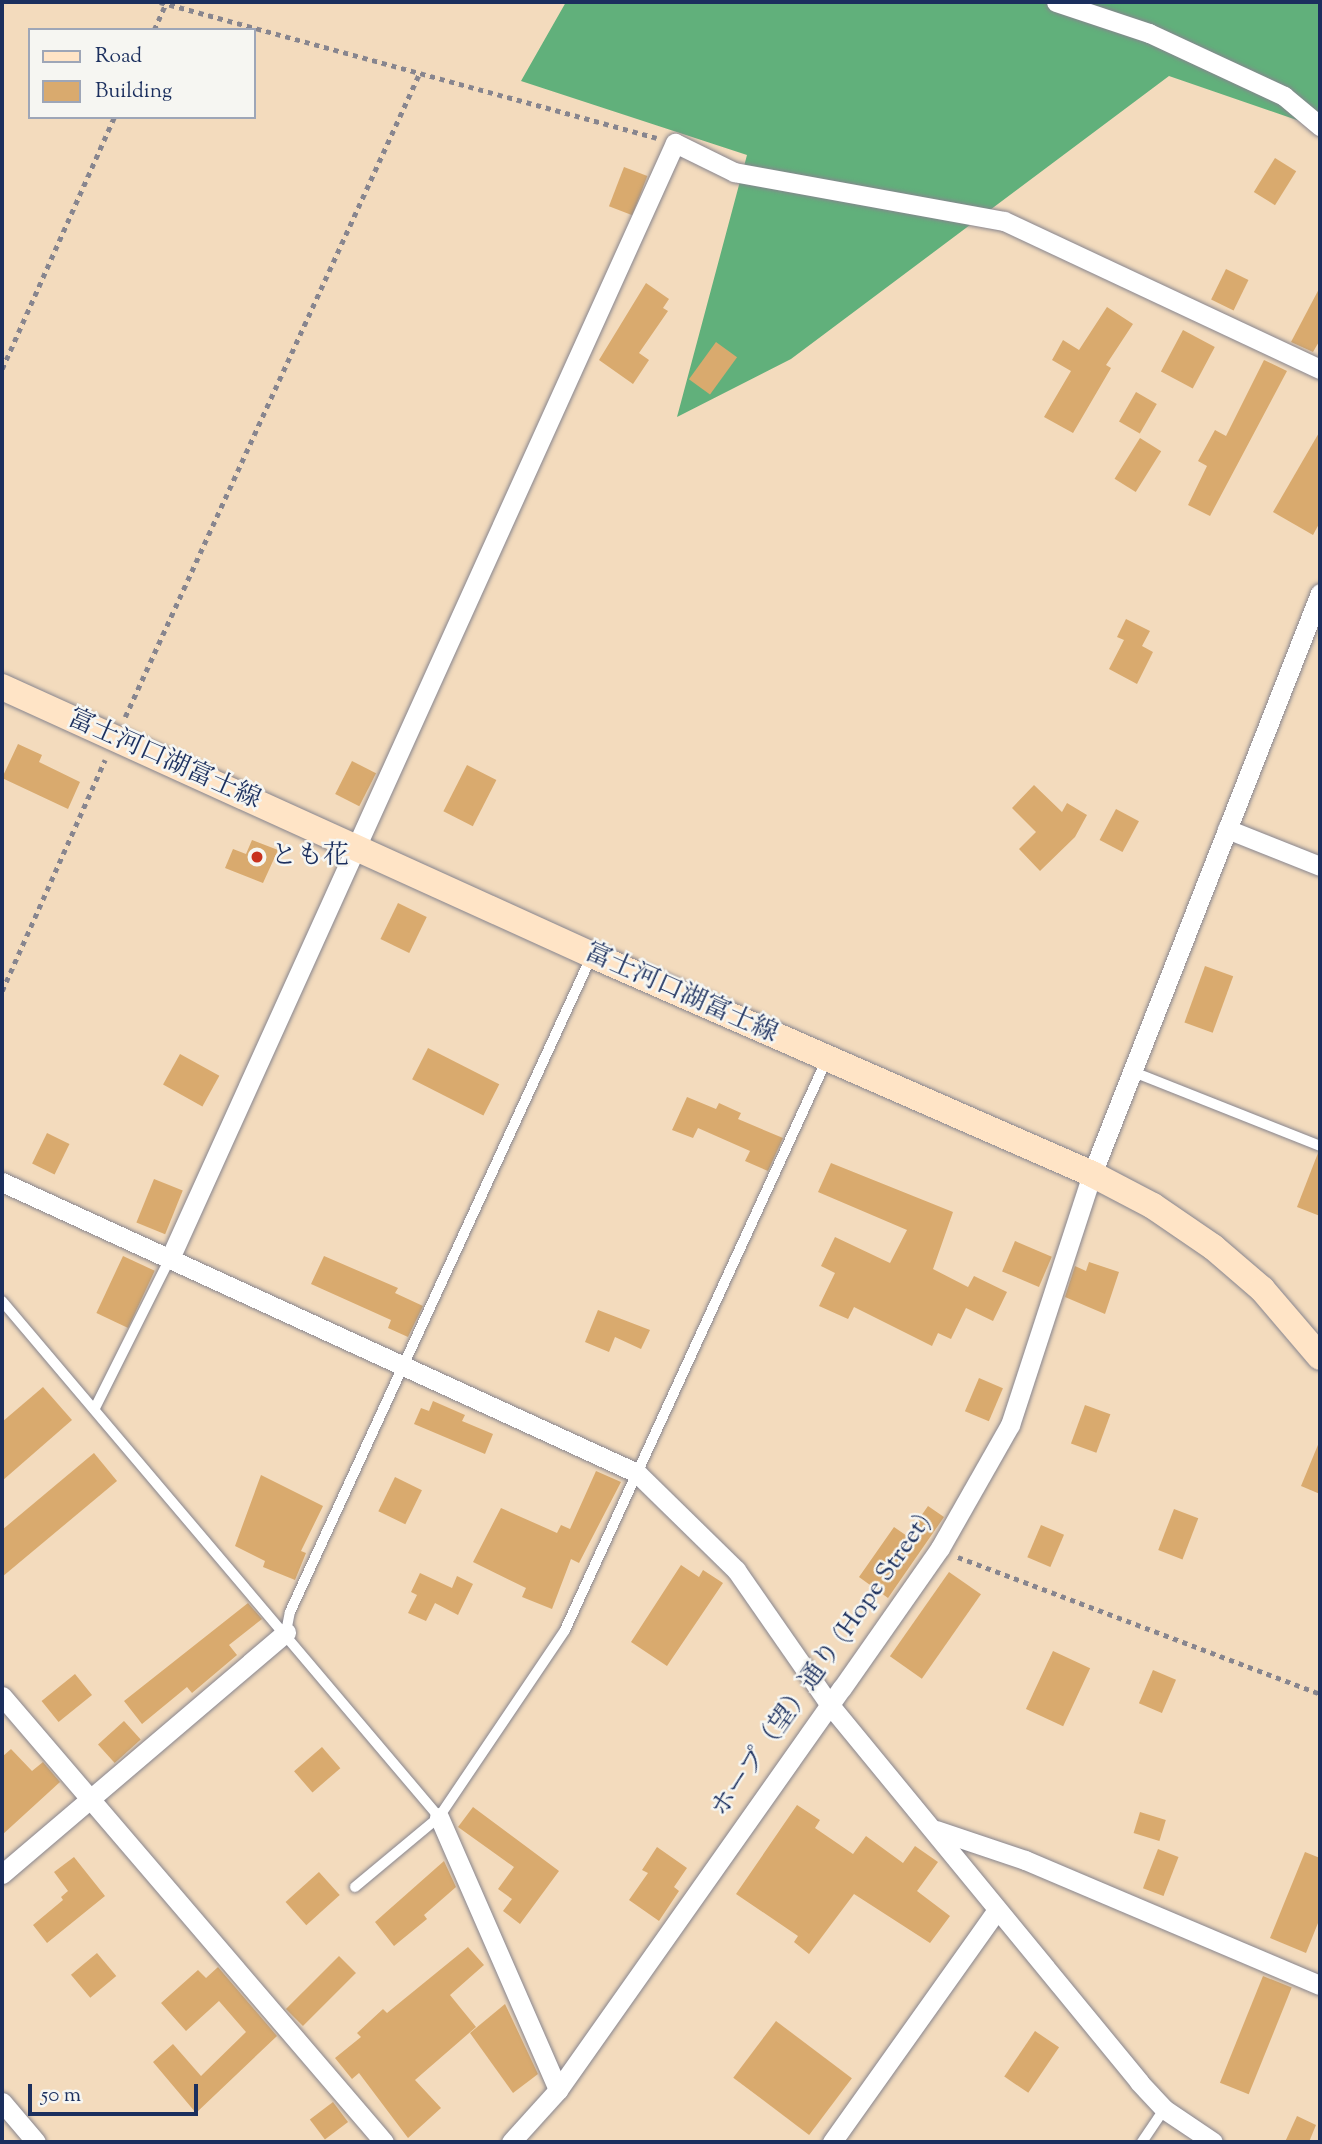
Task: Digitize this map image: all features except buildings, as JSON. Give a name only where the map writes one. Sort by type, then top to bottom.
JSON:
[{"type":"main road","name":"富士河口湖富士線","points":[[2,687],[592,955],[1091,1174],[1153,1206],[1213,1247],[1262,1289],[1320,1357]]},
{"type":"street","points":[[1056,2],[1186,50],[1284,96],[1320,126]]},
{"type":"street","points":[[171,1256],[675,143],[734,172],[1004,221],[1320,369]]},
{"type":"street","name":"ホープ（望）通り (Hope Street)","points":[[511,2142],[558,2090],[940,1548],[1010,1425],[1091,1174],[1320,593]]},
{"type":"street","points":[[1227,828],[1320,866]]},
{"type":"street","points":[[2,1182],[171,1256],[637,1473],[736,1570],[829,1704],[916,1814],[936,1830],[996,1911],[1164,2109],[1213,2142]]},
{"type":"street","points":[[2,1874],[286,1632]]},
{"type":"street","points":[[2,1696],[384,2142]]},
{"type":"street","points":[[439,1817],[558,2090]]},
{"type":"street","points":[[936,1830],[1026,1860],[1320,1985]]},
{"type":"street","points":[[832,2142],[996,1911]]},
{"type":"street","points":[[2,2102],[36,2142]]},
{"type":"lane","points":[[286,1632],[290,1612],[592,955]]},
{"type":"lane","points":[[355,1887],[439,1817],[565,1629],[827,1058]]},
{"type":"lane","points":[[1131,1071],[1320,1146]]},
{"type":"lane","points":[[95,1408],[171,1256]]},
{"type":"lane","points":[[2,1301],[286,1632],[439,1817]]},
{"type":"lane","points":[[1142,2142],[1164,2109]]},
{"type":"path","points":[[155,28],[163,2],[675,143]]},
{"type":"path","points":[[2,991],[420,72]]},
{"type":"path","points":[[2,369],[113,119]]},
{"type":"path","points":[[940,1548],[1005,1578],[1320,1694]]},
{"type":"green space","points":[[566,2],[1320,2],[1320,128],[1169,76],[791,359],[677,417],[747,155],[521,81]]},
{"type":"place","name":"とも花","points":[[257,857]]}]
